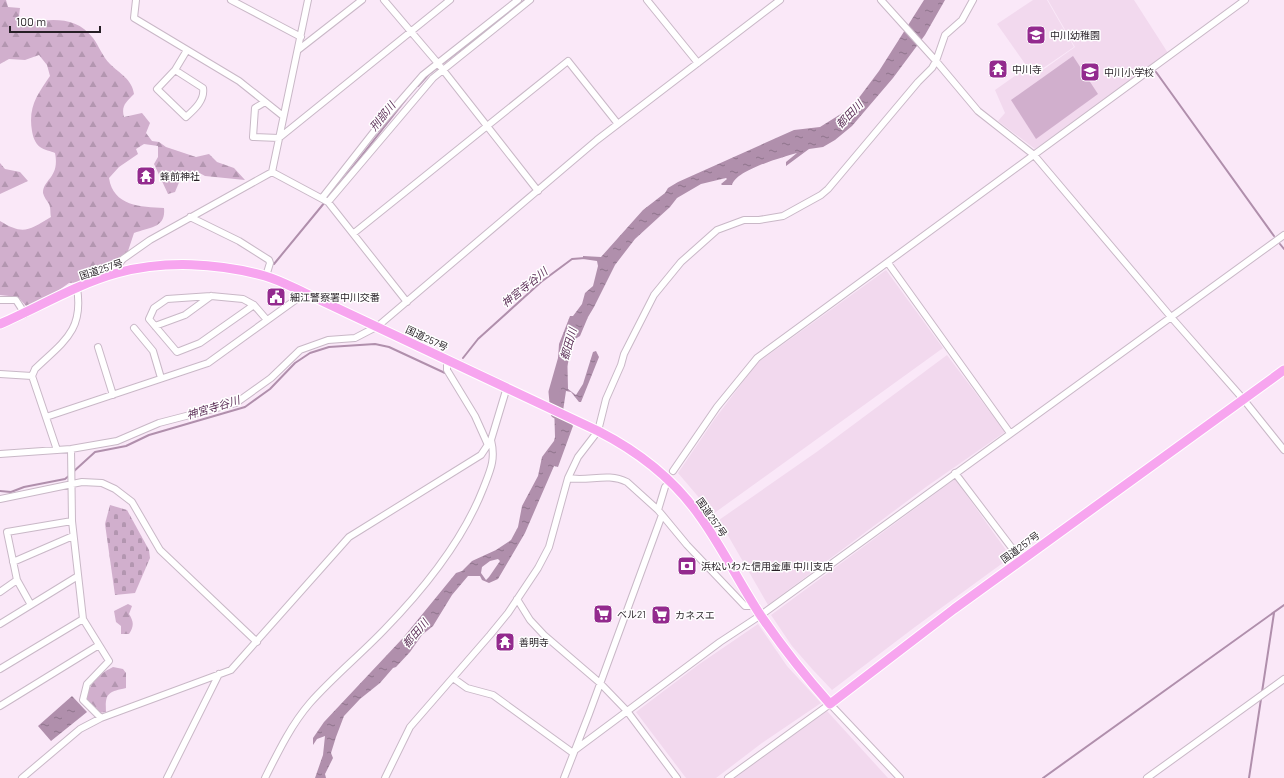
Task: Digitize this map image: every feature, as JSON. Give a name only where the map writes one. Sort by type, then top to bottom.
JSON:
[{"type":"highway","name":"国道257号","points":[[0,324],[25,314],[77,288],[117,273],[151,267],[182,264],[212,266],[266,276],[378,326],[597,430],[620,442],[655,467],[675,486],[701,517],[761,615],[791,659],[830,704],[1021,560],[1284,370]]},
{"type":"street","points":[[136,0],[134,18],[239,81],[283,116]]},
{"type":"street","points":[[231,0],[300,37]]},
{"type":"street","points":[[117,273],[116,267],[123,259],[150,240],[272,172],[308,0]]},
{"type":"street","points":[[298,50],[362,0]]},
{"type":"street","points":[[384,0],[440,66],[538,191]]},
{"type":"street","points":[[265,102],[255,108],[254,137],[279,138],[450,0]]},
{"type":"street","points":[[326,200],[440,66],[518,0]]},
{"type":"street","points":[[326,200],[409,90],[530,0]]},
{"type":"street","points":[[646,0],[698,63]]},
{"type":"street","points":[[0,454],[57,450],[117,441],[158,423],[236,403],[271,378],[300,350],[328,340],[355,338],[378,326],[618,124],[698,63],[772,2],[780,0]]},
{"type":"street","points":[[881,0],[936,61],[978,111],[1034,155],[1171,317],[1244,400],[1284,450]]},
{"type":"street","points":[[385,778],[410,726],[490,634],[517,599],[549,547],[568,478],[578,457],[597,430],[606,399],[638,324],[654,295],[681,262],[712,234],[728,225],[744,220],[759,220],[783,216],[821,195],[828,189],[918,82],[926,76],[936,61],[945,35],[962,20],[973,0]]},
{"type":"street","points":[[673,471],[717,407],[752,363],[1245,0]]},
{"type":"street","points":[[175,70],[203,88],[204,94],[197,106],[186,117],[157,89],[175,70],[187,50]]},
{"type":"street","points":[[354,233],[568,61],[618,124]]},
{"type":"street","points":[[272,172],[326,200],[354,233],[407,302]]},
{"type":"street","points":[[190,217],[239,241],[269,260],[270,264],[266,276]]},
{"type":"street","points":[[574,752],[627,711],[1284,235]]},
{"type":"street","points":[[888,263],[1010,433]]},
{"type":"street","points":[[57,450],[32,376],[35,369],[68,338],[73,330],[79,311],[77,288]]},
{"type":"street","points":[[46,417],[208,363],[305,293]]},
{"type":"street","points":[[254,305],[200,344],[177,352],[149,319],[154,308],[167,299],[211,296],[243,299],[254,305],[267,320]]},
{"type":"street","points":[[155,326],[185,315],[211,296]]},
{"type":"street","points":[[0,300],[16,300],[25,314]]},
{"type":"street","points":[[134,328],[153,351],[161,378]]},
{"type":"street","points":[[98,347],[113,394]]},
{"type":"street","points":[[265,778],[283,740],[310,703],[385,629],[419,590],[464,528],[478,503],[493,464],[495,453],[475,416],[447,370],[447,359]]},
{"type":"street","points":[[0,374],[32,376]]},
{"type":"street","points":[[22,778],[80,729],[101,718],[231,670],[349,538],[481,455],[490,443],[507,387]]},
{"type":"street","points":[[71,448],[70,482],[73,536],[83,619],[109,661],[92,676],[86,684],[83,700],[101,718]]},
{"type":"street","points":[[955,473],[1021,560]]},
{"type":"street","points":[[568,478],[578,480],[603,476],[622,479],[627,482],[660,513],[686,545],[745,606],[756,606]]},
{"type":"street","points":[[0,499],[70,482],[102,483],[115,489],[132,502],[160,550],[257,642]]},
{"type":"street","points":[[564,778],[660,513],[665,487]]},
{"type":"street","points":[[31,605],[17,580],[7,532],[72,521]]},
{"type":"street","points":[[13,562],[73,536]]},
{"type":"street","points":[[0,624],[78,576]]},
{"type":"street","points":[[0,592],[17,580]]},
{"type":"street","points":[[517,599],[530,620],[544,635],[600,682],[627,711],[677,778]]},
{"type":"street","points":[[0,669],[83,619]]},
{"type":"street","points":[[0,706],[99,645]]},
{"type":"street","points":[[167,778],[219,674]]},
{"type":"street","points":[[452,678],[467,688],[493,695],[574,752]]},
{"type":"street","points":[[1147,778],[1284,678]]},
{"type":"street","points":[[728,778],[830,704],[900,778]]},
{"type":"shaded area","name":"中川幼稚園","points":[[1033,0],[1047,0],[1074,47],[1033,75],[997,24]]},
{"type":"shaded area","name":"中川小学校","points":[[1048,0],[1134,0],[1168,53],[1035,149],[998,121],[1005,113],[995,90],[1026,68],[1033,77],[1075,47]]},
{"type":"shaded area","points":[[886,270],[943,348],[713,514],[678,473],[714,420],[757,363]]},
{"type":"shaded area","points":[[947,355],[1005,432],[926,487],[768,605],[719,520],[818,451]]},
{"type":"shaded area","points":[[955,479],[1011,557],[832,690],[792,646],[771,615]]},
{"type":"shaded area","points":[[758,624],[787,666],[821,703],[762,743],[716,778],[686,778],[636,712],[698,665]]},
{"type":"shaded area","points":[[827,711],[888,778],[735,778]]},
{"type":"green space","points":[[0,0],[6,0],[8,7],[20,8],[18,24],[58,20],[77,25],[85,30],[93,38],[107,61],[131,84],[134,94],[124,107],[124,117],[142,113],[150,123],[146,133],[152,141],[159,142],[166,147],[196,157],[209,154],[217,162],[234,168],[245,180],[205,176],[196,171],[180,180],[175,192],[168,194],[154,164],[158,157],[158,146],[144,144],[136,149],[138,154],[119,167],[109,178],[116,194],[122,200],[146,207],[164,208],[164,215],[160,223],[151,228],[134,233],[128,251],[102,274],[84,282],[69,283],[52,295],[27,307],[18,297],[0,295],[0,221],[14,228],[26,230],[37,226],[51,217],[50,206],[43,193],[44,188],[55,168],[55,153],[40,147],[37,144],[34,140],[31,123],[31,115],[35,102],[41,89],[50,76],[47,65],[39,55],[25,60],[9,59],[0,64]]},
{"type":"green space","points":[[1073,56],[1098,94],[1036,139],[1011,100]]},
{"type":"green space","points":[[0,163],[5,169],[20,172],[28,181],[0,194]]},
{"type":"green space","points":[[110,505],[127,510],[149,550],[150,558],[135,593],[115,595],[105,524]]},
{"type":"green space","points":[[128,604],[132,606],[129,614],[133,622],[133,626],[129,634],[121,634],[121,626],[116,622],[114,611]]},
{"type":"green space","points":[[113,667],[123,669],[126,673],[126,688],[111,692],[106,701],[106,712],[99,713],[84,700],[95,680]]},
{"type":"water","points":[[924,0],[945,0],[925,35],[893,78],[852,126],[835,140],[823,147],[809,149],[786,166],[786,162],[797,153],[751,169],[735,179],[732,185],[721,184],[727,179],[726,178],[701,184],[677,198],[670,207],[635,239],[615,265],[588,317],[580,336],[567,344],[568,389],[576,395],[583,384],[593,352],[596,351],[599,357],[581,402],[579,402],[571,392],[566,391],[563,411],[573,426],[558,467],[554,466],[525,533],[498,579],[489,583],[482,580],[480,576],[468,576],[452,595],[433,626],[422,635],[410,652],[380,683],[360,699],[344,716],[331,753],[333,758],[325,774],[326,778],[315,778],[323,755],[325,736],[317,739],[313,745],[313,738],[324,722],[402,639],[456,573],[462,571],[472,561],[496,550],[511,540],[518,527],[522,506],[538,476],[542,457],[554,441],[555,437],[554,402],[559,344],[570,316],[573,316],[582,304],[585,293],[593,286],[598,266],[597,261],[583,259],[583,256],[601,257],[643,210],[665,193],[668,188],[678,182],[794,130],[820,127],[852,107],[879,71]],"holes":[[[498,559],[500,561],[489,577],[486,580],[481,573],[482,567],[490,561]]]},
{"type":"water","points":[[72,696],[87,712],[51,741],[38,726]]},
{"type":"waterway","name":"刑部川","points":[[418,86],[429,74],[525,0]]},
{"type":"waterway","points":[[1156,72],[1274,236]]},
{"type":"waterway","name":"刑部川","points":[[333,192],[407,98]]},
{"type":"waterway","name":"刑部川","points":[[274,264],[325,202]]},
{"type":"waterway","points":[[1280,244],[1284,249]]},
{"type":"waterway","name":"神宮寺谷川","points":[[463,358],[478,339],[541,282],[572,259],[585,258]]},
{"type":"waterway","name":"都田川","points":[[556,413],[554,392],[572,329]]},
{"type":"waterway","name":"神宮寺谷川","points":[[73,472],[95,452],[126,446],[149,435],[245,407],[270,389],[295,363],[310,353],[329,347],[375,344],[389,347],[445,373]]},
{"type":"waterway","name":"神宮寺谷川","points":[[0,491],[11,492],[24,487],[65,479],[70,475]]},
{"type":"waterway","points":[[1043,778],[1284,605]]},
{"type":"waterway","points":[[1262,692],[1274,613]]},
{"type":"waterway","points":[[1249,778],[1261,699]]},
{"type":"place","name":"中川幼稚園","points":[[1036,35]]},
{"type":"place","name":"中川寺","points":[[998,69]]},
{"type":"place","name":"中川小学校","points":[[1090,72]]},
{"type":"place","name":"蜂前神社","points":[[146,176]]},
{"type":"place","name":"細江警察署中川交番","points":[[276,297]]},
{"type":"place","name":"浜松いわた信用金庫 中川支店","points":[[687,566]]},
{"type":"place","name":"ベル21","points":[[603,614]]},
{"type":"place","name":"カネスエ","points":[[661,615]]},
{"type":"place","name":"善明寺","points":[[505,642]]}]
